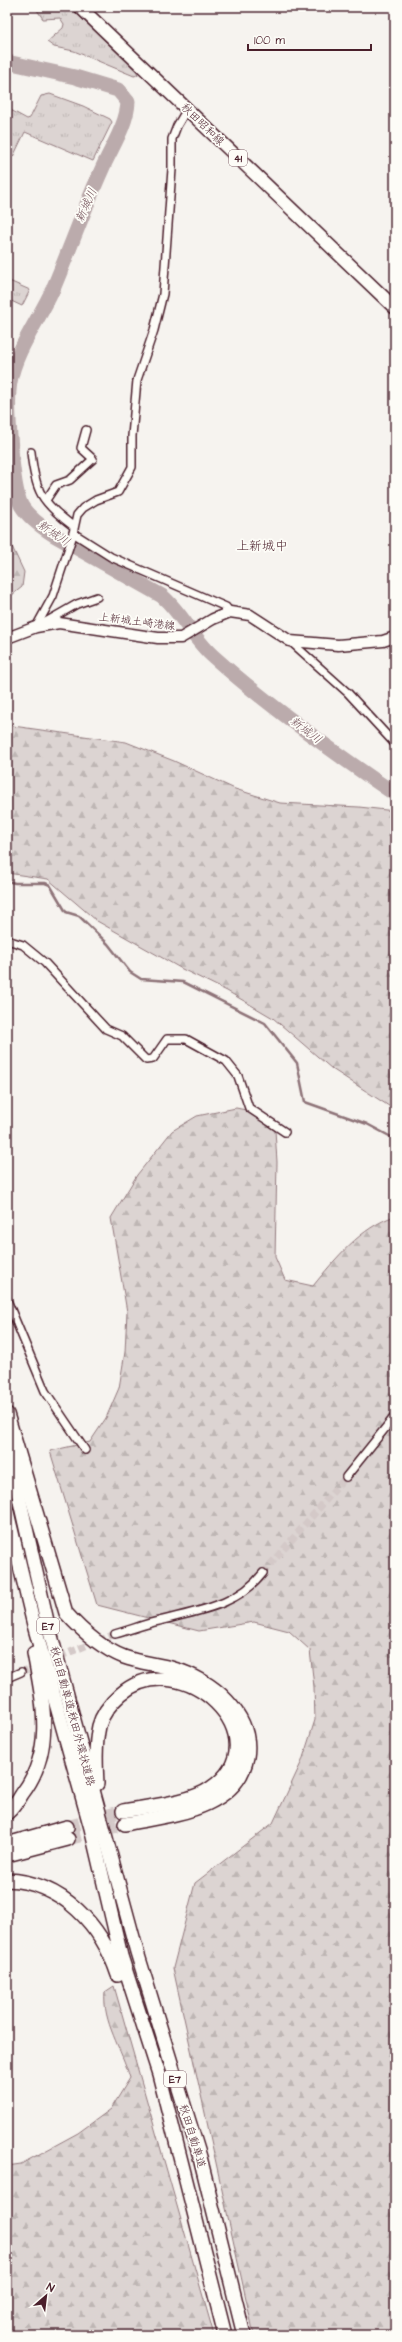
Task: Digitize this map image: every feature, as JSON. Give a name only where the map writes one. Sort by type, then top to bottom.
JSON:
[{"type":"highway","points":[[7,1414],[66,1613],[83,1633],[123,1657],[175,1669],[199,1679],[225,1698],[244,1726],[249,1744],[246,1761],[235,1782],[227,1791],[212,1802],[191,1809],[125,1824]]},
{"type":"highway","name":"秋田自動車道;秋田外環状道路","points":[[7,1444],[47,1621],[98,1806],[97,1826]]},
{"type":"highway","name":"秋田自動車道;秋田外環状道路","points":[[7,1512],[34,1625],[97,1826]]},
{"type":"highway","points":[[7,1814],[28,1787],[38,1766],[44,1746],[45,1717],[13,1539]]},
{"type":"highway","points":[[98,1806],[96,1756],[100,1725],[112,1702],[130,1687],[152,1679],[170,1680],[190,1684],[212,1698],[230,1718],[236,1738],[235,1758],[228,1774],[211,1789],[184,1799],[124,1811]]},
{"type":"highway","name":"秋田自動車道","points":[[97,1826],[121,1956],[160,2074],[201,2232],[225,2335]]},
{"type":"highway","name":"秋田自動車道","points":[[97,1826],[200,2157],[244,2335]]},
{"type":"highway","points":[[7,1844],[67,1833],[7,1855]]},
{"type":"highway","points":[[7,1880],[42,1888],[70,1902],[91,1922],[108,1948],[201,2232]]},
{"type":"main road","name":"秋田昭和線","points":[[80,7],[395,308]]},
{"type":"main road","name":"上新城土崎港線","points":[[7,638],[36,628],[59,623],[158,638],[181,638],[213,619],[230,612]]},
{"type":"main road","points":[[230,612],[250,615],[290,641],[338,645],[383,641],[395,637]]},
{"type":"street","points":[[36,628],[53,596],[67,555],[77,515],[82,508],[118,492],[132,467],[132,436],[137,380],[154,330],[163,294],[172,169],[172,139],[187,108]]},
{"type":"street","points":[[46,500],[56,485],[70,480],[93,459],[81,448],[86,430]]},
{"type":"street","points":[[31,452],[36,487],[54,512],[73,532],[111,557],[226,607],[230,612]]},
{"type":"street","points":[[36,628],[77,604],[97,597]]},
{"type":"street","points":[[290,641],[348,693],[395,744]]},
{"type":"street","points":[[7,940],[23,945],[45,963],[106,1029],[122,1036],[146,1060],[154,1059],[168,1039],[186,1040],[226,1061],[238,1076],[249,1108],[285,1132]]},
{"type":"street","points":[[7,1300],[45,1391],[85,1450]]},
{"type":"street","points":[[346,1477],[395,1416]]},
{"type":"street","points":[[115,1634],[217,1605],[239,1597],[256,1583],[263,1573]]},
{"type":"street","points":[[7,1678],[21,1672]]},
{"type":"green space","points":[[35,7],[70,7],[137,72],[138,75],[134,76],[74,51],[54,47],[47,42],[63,28],[64,24],[60,18],[43,19]]},
{"type":"green space","points":[[50,94],[83,106],[110,119],[112,122],[93,161],[25,132],[13,157],[7,155],[7,108],[27,119],[30,118],[41,96]]},
{"type":"green space","points":[[7,280],[30,290],[22,306],[7,299]]},
{"type":"green space","points":[[7,536],[24,572],[22,587],[7,599]]},
{"type":"green space","points":[[7,723],[13,726],[126,742],[174,761],[235,789],[280,803],[359,807],[395,811],[395,1110],[332,1069],[273,1018],[227,991],[182,969],[97,921],[48,879],[7,873]]},
{"type":"green space","points":[[236,1108],[261,1113],[275,1130],[277,1162],[275,1257],[285,1280],[313,1286],[330,1265],[360,1236],[383,1221],[395,1216],[395,2335],[254,2335],[173,1968],[195,1883],[273,1823],[302,1761],[315,1720],[314,1687],[310,1650],[289,1631],[254,1622],[199,1631],[97,1605],[50,1451],[90,1442],[106,1418],[119,1388],[125,1352],[127,1312],[111,1218],[137,1175],[172,1131],[197,1116]]},
{"type":"green space","points":[[114,1986],[214,2335],[7,2335],[7,2166],[21,2164],[78,2133],[111,2109],[130,2078],[127,2067],[109,2025],[105,2003],[105,1992]]},
{"type":"waterway","name":"新城川","points":[[7,62],[75,77],[118,90],[128,102],[122,128],[95,184],[53,289],[22,347],[13,370],[9,393],[9,426],[15,481],[21,505],[32,518],[54,535],[162,596],[176,611],[201,644],[236,676],[303,729],[395,794]]},
{"type":"waterway","points":[[7,881],[15,883],[45,883],[50,885],[66,912],[79,916],[108,944],[130,972],[141,979],[183,982],[265,1023],[297,1063],[305,1102],[367,1124],[395,1139]]},
{"type":"tunnel","points":[[263,1573],[346,1477]]},
{"type":"tunnel","points":[[21,1672],[115,1634]]},
{"type":"tunnel","points":[[67,1827],[123,1811]]},
{"type":"tunnel","points":[[68,1839],[125,1824]]},
{"type":"district","name":"上新城中","points":[[262,545]]}]
